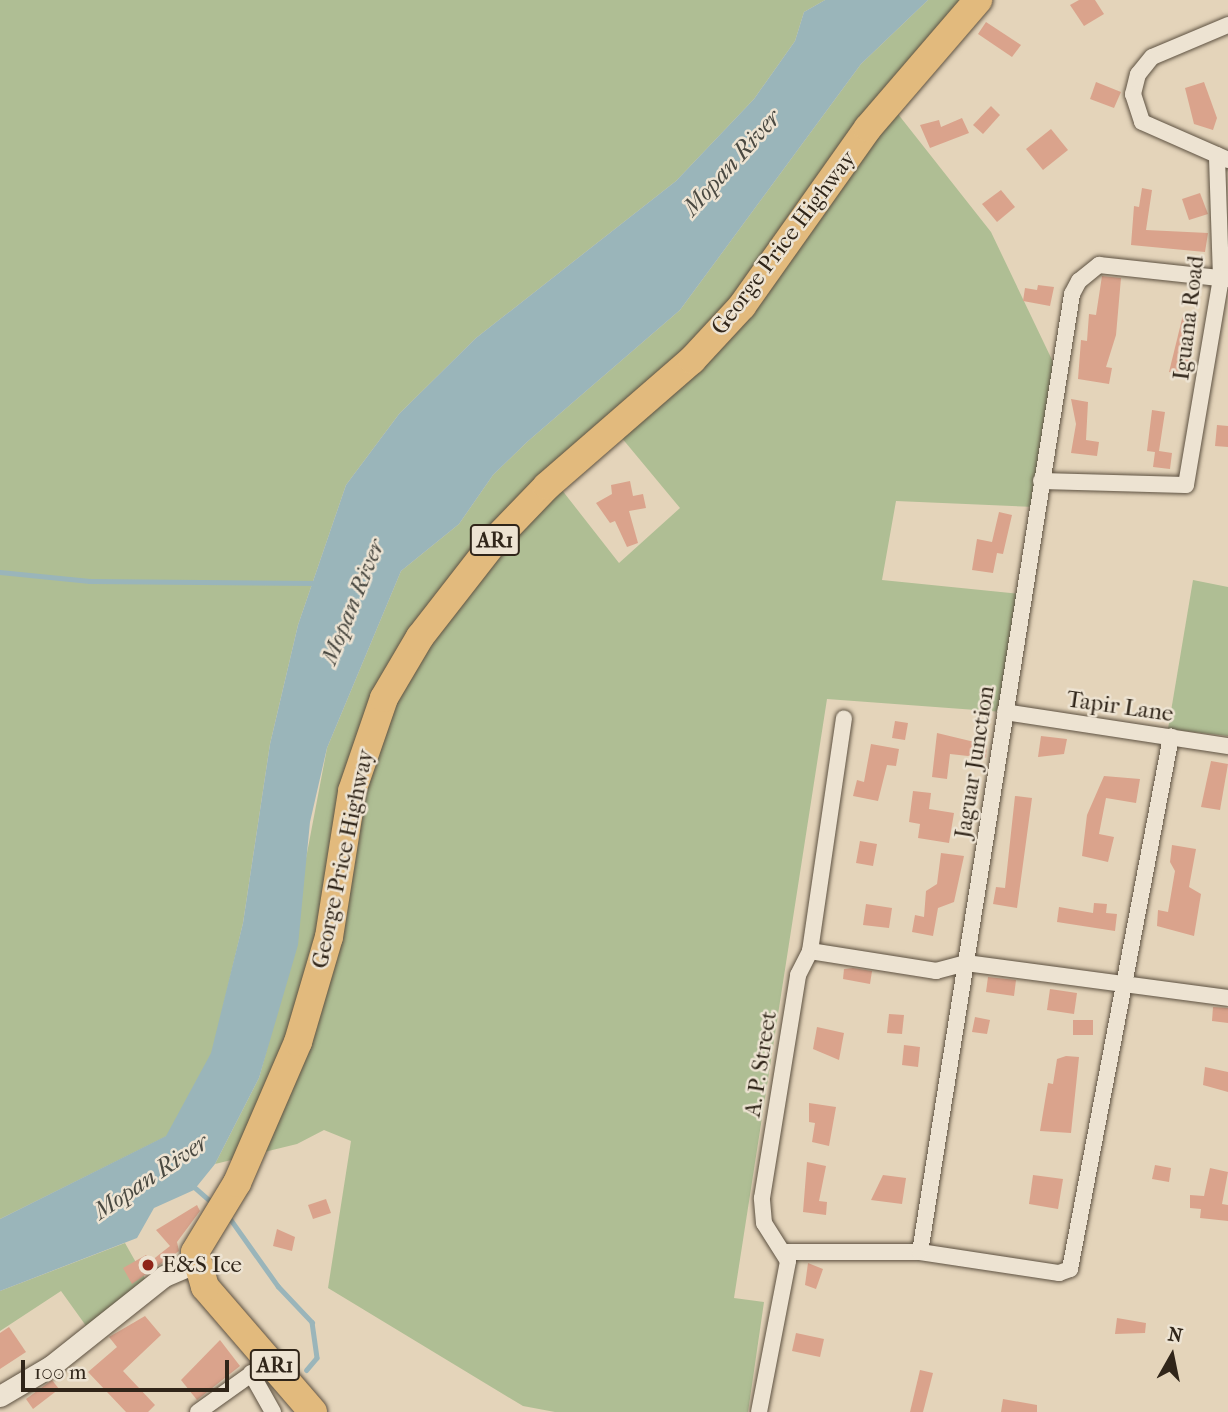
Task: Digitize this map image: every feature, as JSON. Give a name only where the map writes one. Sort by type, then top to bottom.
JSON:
[{"type":"highway","name":"George Price Highway","points":[[194,1264],[200,1240],[222,1211],[298,1042],[329,937],[346,821],[363,752],[384,698],[414,646],[472,568],[527,506],[711,341],[868,128],[978,0]]},
{"type":"highway","name":"AR1","points":[[194,1264],[205,1287],[261,1366],[313,1412]]},
{"type":"street","points":[[1222,157],[1142,122],[1133,94],[1138,74],[1152,57],[1228,25]]},
{"type":"street","name":"Iguana Road","points":[[1041,481],[1186,485],[1225,279],[1222,157]]},
{"type":"street","name":"Jaguar Junction","points":[[920,1252],[1068,310],[1079,281],[1099,265],[1225,279]]},
{"type":"street","name":"Tapir Lane","points":[[1005,712],[1228,746]]},
{"type":"street","name":"A. P. Street","points":[[786,1252],[764,1223],[762,1198],[798,975],[810,951],[844,718]]},
{"type":"street","points":[[763,1411],[786,1252],[920,1252],[1059,1273],[1070,1269],[1171,737]]},
{"type":"street","points":[[810,951],[936,971],[966,963],[1125,982],[1228,998]]},
{"type":"street","points":[[0,1396],[51,1366],[164,1276],[194,1264]]},
{"type":"street","points":[[198,1412],[261,1366],[273,1412]]},
{"type":"green space","points":[[0,0],[825,0],[804,12],[795,41],[754,99],[676,181],[476,338],[399,414],[346,485],[298,625],[270,744],[243,923],[212,1053],[167,1136],[0,1219]]},
{"type":"green space","points":[[928,0],[984,0],[894,109],[991,232],[1054,364],[1035,507],[896,501],[882,580],[1020,594],[1003,712],[827,699],[734,1298],[764,1302],[748,1412],[555,1412],[523,1406],[328,1288],[351,1141],[324,1130],[297,1144],[215,1164],[259,1078],[276,1016],[327,748],[401,571],[459,524],[493,475],[527,442],[680,310],[861,64]],"holes":[[[621,437],[680,508],[619,563],[558,485]]]},
{"type":"green space","points":[[1193,580],[1228,587],[1228,736],[1168,729]]},
{"type":"green space","points":[[125,1243],[147,1282],[89,1330],[61,1291],[0,1331],[0,1291]]},
{"type":"water","name":"Mopan River","points":[[825,0],[928,0],[861,64],[680,310],[527,442],[493,475],[459,524],[401,571],[327,748],[310,822],[298,945],[259,1078],[215,1164],[194,1190],[154,1208],[137,1238],[0,1291],[0,1219],[166,1136],[211,1053],[243,923],[270,744],[298,625],[346,485],[399,414],[476,338],[676,181],[754,99],[795,41],[804,12]]},
{"type":"building","points":[[1079,0],[1095,0],[1104,14],[1084,26],[1070,5]]},
{"type":"building","points":[[986,22],[1021,45],[1012,57],[978,34]]},
{"type":"building","points":[[1096,82],[1121,92],[1114,108],[1090,99]]},
{"type":"building","points":[[1204,82],[1217,118],[1213,130],[1194,124],[1185,88]]},
{"type":"building","points":[[991,106],[1000,115],[983,134],[973,125]]},
{"type":"building","points":[[962,118],[969,133],[930,148],[920,125],[939,120],[941,127]]},
{"type":"building","points":[[1051,129],[1068,150],[1043,170],[1026,149]]},
{"type":"building","points":[[1142,188],[1152,190],[1146,230],[1208,233],[1205,252],[1131,245],[1134,206],[1139,207]]},
{"type":"building","points":[[1001,190],[1015,207],[997,222],[982,204]]},
{"type":"building","points":[[1200,193],[1208,214],[1189,220],[1182,199]]},
{"type":"building","points":[[1102,276],[1121,278],[1116,335],[1106,367],[1112,368],[1109,384],[1078,379],[1081,340],[1087,341],[1089,314],[1096,315]]},
{"type":"building","points":[[1038,285],[1054,287],[1050,306],[1023,301],[1025,288],[1037,290]]},
{"type":"building","points":[[1183,315],[1198,318],[1188,374],[1169,372]]},
{"type":"building","points":[[1071,399],[1088,402],[1086,440],[1099,442],[1097,456],[1071,453],[1076,424]]},
{"type":"building","points":[[1152,410],[1165,412],[1159,451],[1172,453],[1170,469],[1153,467],[1155,452],[1147,451]]},
{"type":"building","points":[[1217,425],[1228,426],[1228,447],[1215,446]]},
{"type":"building","points":[[630,481],[633,496],[643,494],[646,508],[629,511],[638,543],[627,547],[615,521],[610,523],[596,503],[612,494],[611,485]]},
{"type":"building","points":[[999,512],[1012,515],[1003,554],[997,553],[993,573],[972,570],[977,539],[992,542]]},
{"type":"building","points":[[895,721],[908,723],[905,740],[892,738]]},
{"type":"building","points":[[937,733],[987,745],[986,758],[950,754],[947,779],[932,777]]},
{"type":"building","points":[[1041,736],[1067,739],[1064,754],[1038,757]]},
{"type":"building","points":[[871,744],[899,749],[896,766],[887,765],[878,801],[853,796],[857,780],[864,782]]},
{"type":"building","points":[[1211,761],[1228,764],[1220,810],[1201,807]]},
{"type":"building","points":[[1104,776],[1140,779],[1136,803],[1106,798],[1099,834],[1114,837],[1108,862],[1082,856],[1087,815]]},
{"type":"building","points":[[913,791],[931,793],[929,809],[954,813],[949,843],[918,838],[920,824],[909,822]]},
{"type":"building","points":[[1015,796],[1032,798],[1017,908],[993,904],[996,887],[1005,888]]},
{"type":"building","points":[[860,841],[877,844],[873,866],[856,863]]},
{"type":"building","points":[[1172,845],[1196,849],[1189,887],[1201,894],[1194,936],[1157,926],[1158,910],[1168,912],[1175,871],[1170,862]]},
{"type":"building","points":[[941,853],[964,856],[954,902],[938,908],[933,936],[912,932],[915,915],[924,917],[926,891],[937,884]]},
{"type":"building","points":[[1094,903],[1107,904],[1106,913],[1117,914],[1115,931],[1057,922],[1059,907],[1093,913]]},
{"type":"building","points":[[866,904],[892,908],[889,928],[863,925]]},
{"type":"building","points":[[844,969],[872,971],[870,984],[843,979]]},
{"type":"building","points":[[988,977],[1016,980],[1014,996],[986,992]]},
{"type":"building","points":[[1050,989],[1077,993],[1074,1014],[1047,1010]]},
{"type":"building","points":[[1213,1007],[1228,1008],[1228,1023],[1212,1021]]},
{"type":"building","points":[[889,1014],[904,1015],[902,1034],[887,1033]]},
{"type":"building","points":[[975,1017],[990,1020],[987,1034],[972,1032]]},
{"type":"building","points":[[1073,1020],[1093,1020],[1093,1035],[1073,1035]]},
{"type":"building","points":[[817,1027],[844,1033],[839,1060],[813,1049]]},
{"type":"building","points":[[904,1045],[920,1047],[918,1067],[902,1065]]},
{"type":"building","points":[[1066,1056],[1079,1057],[1071,1133],[1040,1131],[1048,1083],[1053,1084],[1057,1059]]},
{"type":"building","points":[[1205,1067],[1228,1072],[1228,1092],[1203,1085]]},
{"type":"building","points":[[809,1103],[836,1107],[829,1146],[812,1142],[815,1123],[809,1122]]},
{"type":"building","points":[[807,1162],[826,1166],[819,1201],[827,1202],[826,1215],[803,1212]]},
{"type":"building","points":[[1155,1165],[1171,1168],[1169,1182],[1152,1179]]},
{"type":"building","points":[[1210,1168],[1228,1172],[1222,1204],[1228,1205],[1228,1221],[1200,1218],[1201,1209],[1190,1208],[1190,1195],[1204,1196]]},
{"type":"building","points":[[883,1175],[906,1178],[902,1204],[871,1200]]},
{"type":"building","points":[[1033,1175],[1063,1179],[1058,1209],[1029,1204]]},
{"type":"building","points":[[326,1199],[331,1213],[313,1219],[308,1205]]},
{"type":"building","points":[[197,1205],[200,1211],[177,1242],[179,1251],[132,1284],[123,1268],[146,1255],[151,1261],[170,1246],[156,1230]]},
{"type":"building","points":[[277,1229],[295,1237],[292,1251],[273,1246]]},
{"type":"building","points":[[808,1263],[823,1269],[816,1289],[805,1285]]},
{"type":"building","points":[[145,1316],[161,1335],[123,1371],[155,1405],[148,1412],[126,1412],[88,1372],[117,1347],[109,1337]]},
{"type":"building","points":[[1117,1318],[1146,1323],[1145,1333],[1115,1334]]},
{"type":"building","points":[[9,1327],[26,1352],[0,1369],[0,1333]]},
{"type":"building","points":[[796,1333],[824,1339],[820,1357],[792,1351]]},
{"type":"building","points":[[220,1340],[240,1366],[197,1400],[181,1380]]},
{"type":"building","points":[[920,1370],[933,1373],[923,1412],[910,1412]]},
{"type":"building","points":[[52,1380],[59,1389],[33,1409],[26,1399]]},
{"type":"building","points":[[1003,1399],[1037,1405],[1037,1412],[1001,1412]]},
{"type":"waterway","points":[[0,572],[90,581],[317,583]]},
{"type":"waterway","points":[[192,1185],[214,1204]]},
{"type":"waterway","points":[[229,1217],[278,1286],[312,1322],[317,1358],[307,1370]]},
{"type":"place","name":"E&S Ice","points":[[148,1265]]}]
